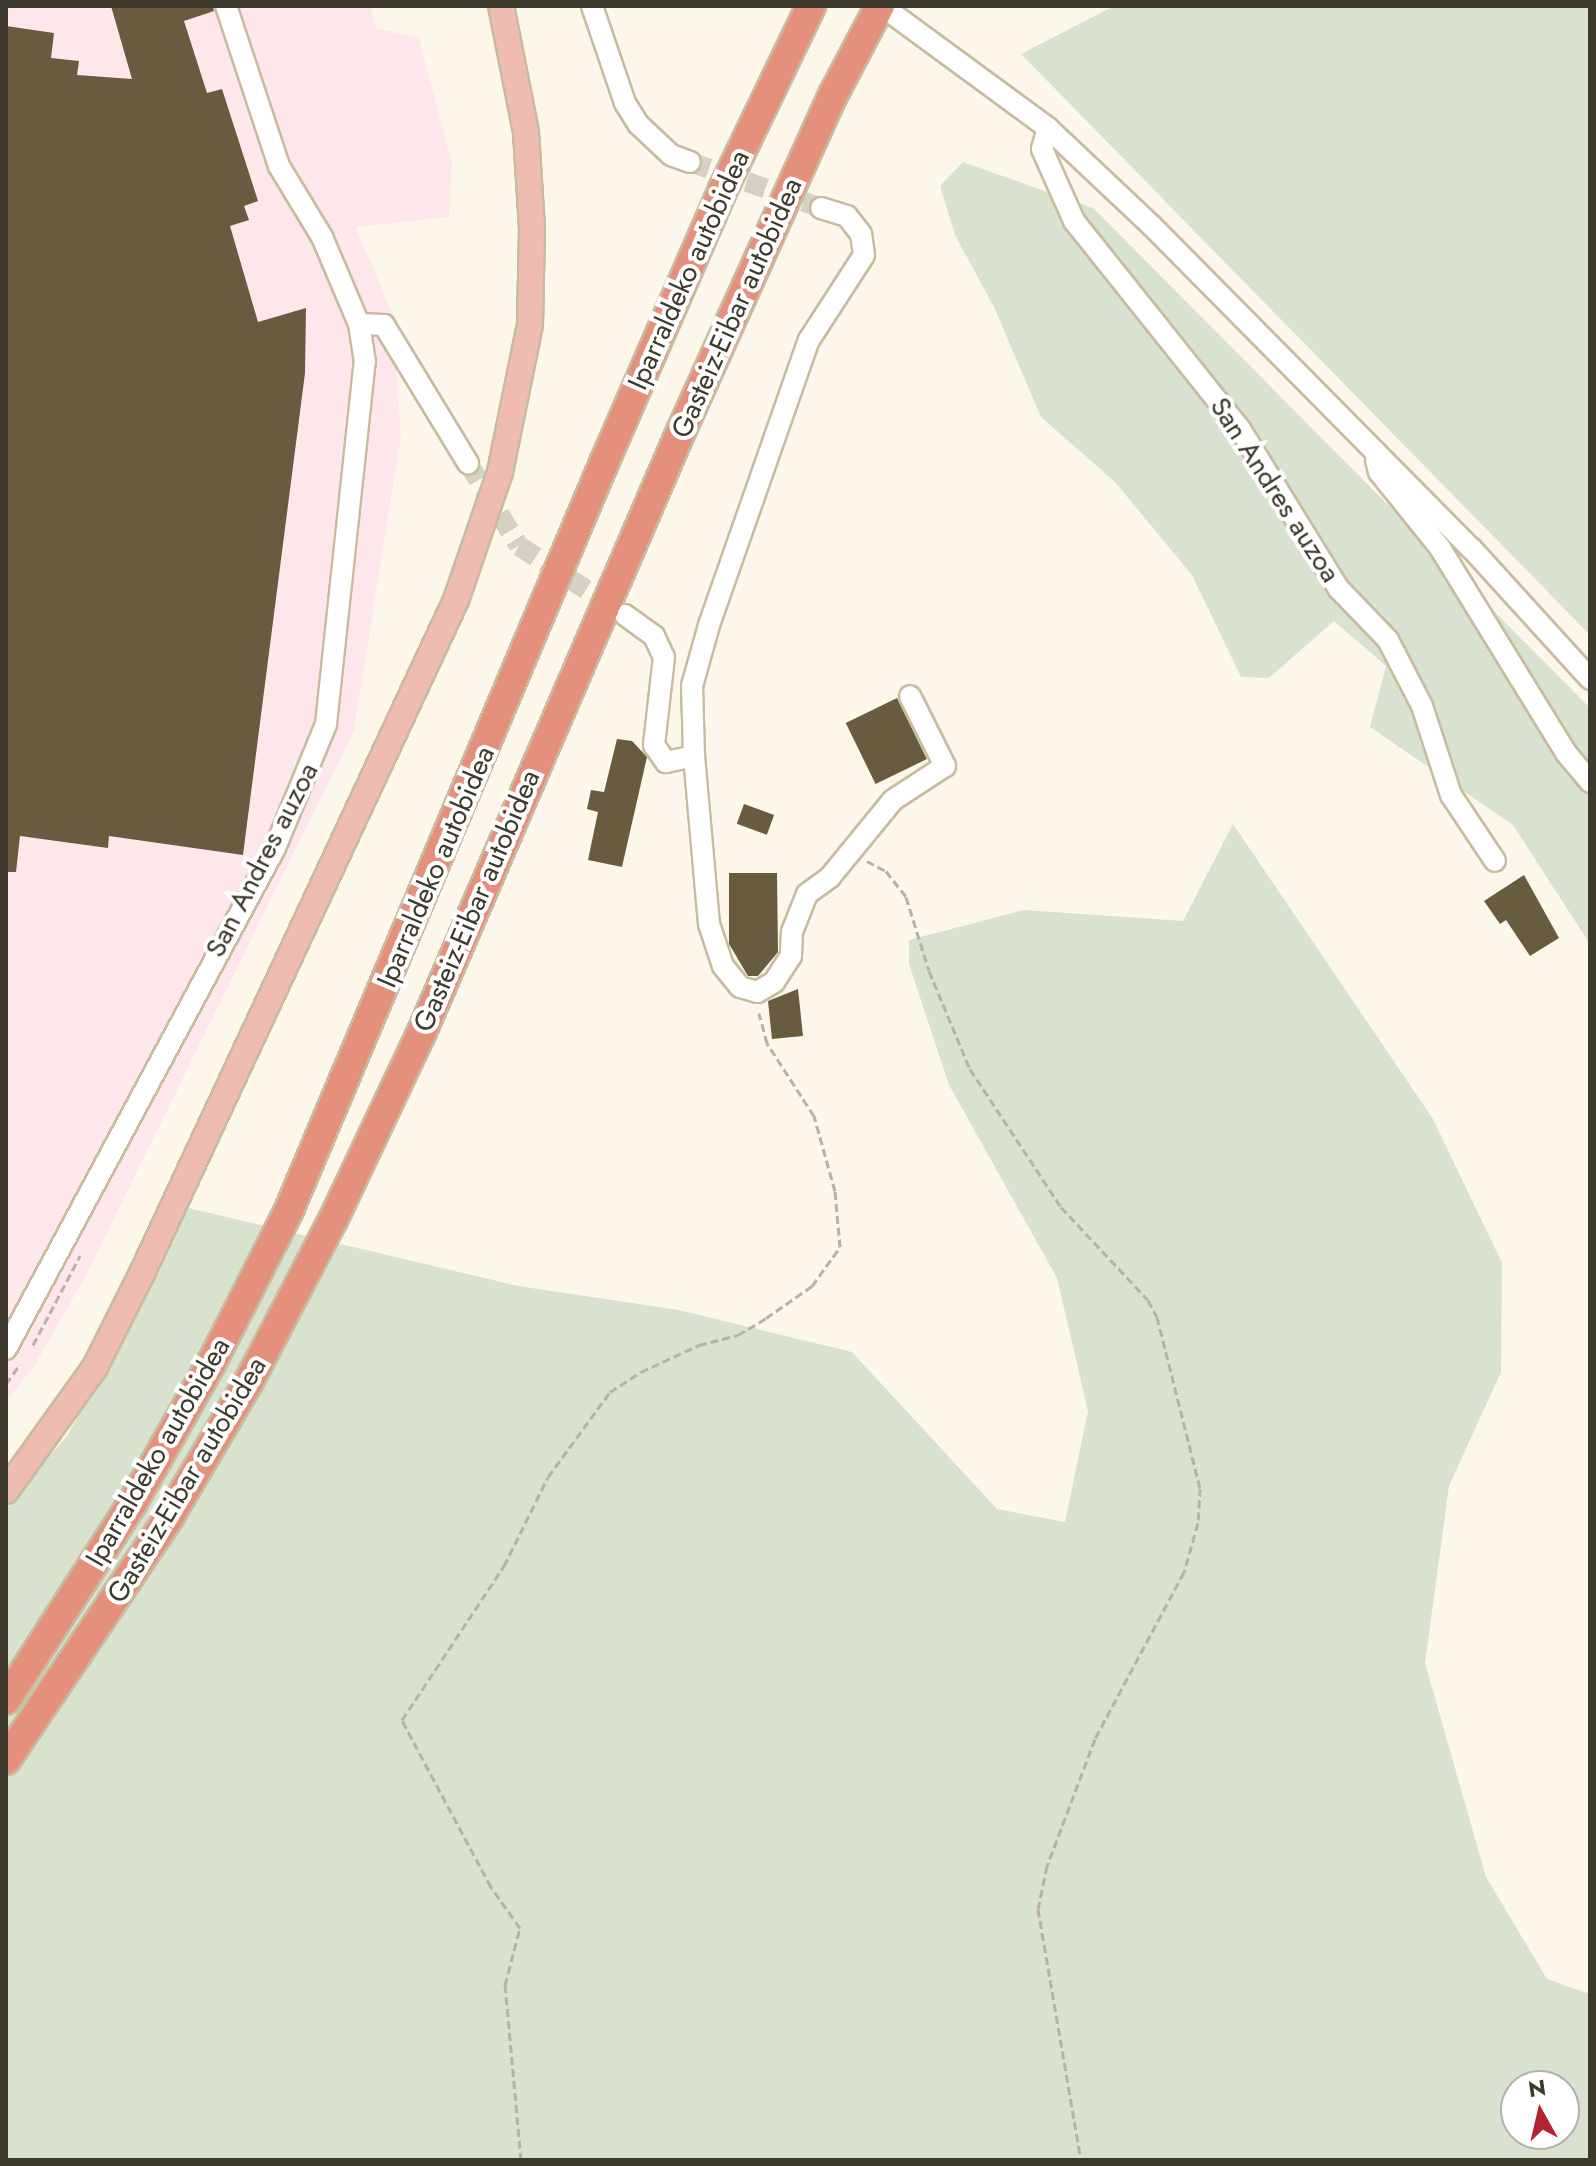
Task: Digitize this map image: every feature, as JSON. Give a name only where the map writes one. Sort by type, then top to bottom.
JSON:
[{"type":"highway","name":"Iparraldeko autobidea","points":[[6,1700],[132,1504],[212,1362],[289,1210],[642,376],[811,6]]},
{"type":"highway","name":"Gasteiz-Eibar autobidea","points":[[6,1760],[169,1517],[248,1383],[333,1220],[421,1034],[684,424],[833,95],[881,6]]},
{"type":"main road","points":[[6,1491],[95,1367],[143,1271],[456,600],[500,472],[530,324],[532,228],[526,132],[501,6]]},
{"type":"street","name":"San Andres auzoa","points":[[6,1349],[275,848],[326,724],[365,362],[359,324],[322,237],[279,166],[226,6]]},
{"type":"street","points":[[592,6],[625,103],[638,124],[662,148],[690,162]]},
{"type":"street","points":[[881,6],[1048,128],[1373,448],[1590,679]]},
{"type":"street","name":"San Andres auzoa","points":[[1048,128],[1042,149],[1074,221],[1240,429],[1339,589],[1388,640],[1422,706],[1451,795],[1495,861]]},
{"type":"street","points":[[821,208],[847,216],[861,234],[864,255],[809,340],[709,625],[692,686],[705,895],[715,946],[740,987],[757,992],[774,982],[791,956],[792,932],[807,894],[850,853],[893,800],[945,766],[910,696]]},
{"type":"street","points":[[359,324],[384,325],[468,463]]},
{"type":"street","points":[[1373,448],[1379,472],[1440,548],[1566,753],[1590,782]]},
{"type":"street","points":[[625,615],[654,636],[664,657],[654,745],[666,762],[694,756]]},
{"type":"path","points":[[850,853],[886,871],[906,897],[929,971],[970,1069],[1061,1207],[1148,1300],[1157,1317],[1200,1488],[1198,1523],[1184,1572],[1095,1739],[1047,1866],[1038,1909],[1081,2160]]},
{"type":"path","points":[[521,2160],[505,1985],[520,1928],[491,1887],[402,1720],[504,1566],[548,1477],[610,1392],[641,1372],[699,1345],[738,1335],[766,1318],[812,1286],[840,1247],[842,1225],[827,1154],[814,1116],[767,1043],[757,992]]},
{"type":"shaded area","points":[[6,6],[370,6],[376,28],[419,38],[452,164],[449,217],[356,227],[393,316],[401,436],[354,731],[84,1279],[33,1368],[6,1401]]},
{"type":"green space","points":[[1114,6],[1590,6],[1590,635],[1021,54]]},
{"type":"green space","points":[[963,162],[1093,208],[1590,708],[1590,944],[1513,825],[1370,727],[1386,666],[1334,621],[1269,678],[1241,677],[1192,575],[1115,482],[1041,417],[994,307],[955,235],[940,186]]},
{"type":"green space","points":[[1233,824],[1433,1119],[1502,1263],[1501,1372],[1449,1486],[1425,1663],[1486,1877],[1547,1979],[1590,1994],[1590,2160],[6,2160],[6,1505],[67,1436],[124,1333],[159,1201],[518,1286],[679,1310],[852,1352],[997,1509],[1065,1522],[1088,1411],[1057,1278],[949,1085],[909,964],[909,940],[1024,910],[1183,921]]},
{"type":"building","points":[[111,6],[213,6],[214,11],[184,21],[207,93],[222,89],[258,201],[244,206],[249,220],[230,226],[258,322],[306,308],[305,373],[243,855],[109,836],[108,848],[20,836],[16,872],[6,872],[6,26],[54,33],[51,58],[79,61],[77,75],[132,79]]},
{"type":"building","points":[[897,698],[927,759],[876,784],[846,723]]},
{"type":"building","points":[[617,739],[632,741],[647,757],[622,867],[588,860],[598,812],[587,809],[591,790],[604,792]]},
{"type":"building","points":[[744,804],[774,815],[767,835],[737,824]]},
{"type":"building","points":[[729,873],[777,873],[778,952],[758,976],[748,976],[729,944]]},
{"type":"building","points":[[1524,875],[1559,938],[1530,956],[1506,920],[1500,924],[1484,901]]},
{"type":"building","points":[[798,989],[803,1036],[772,1039],[768,1001]]},
{"type":"tunnel","points":[[690,162],[821,208]]},
{"type":"tunnel","points":[[468,463],[519,546],[618,610]]}]
